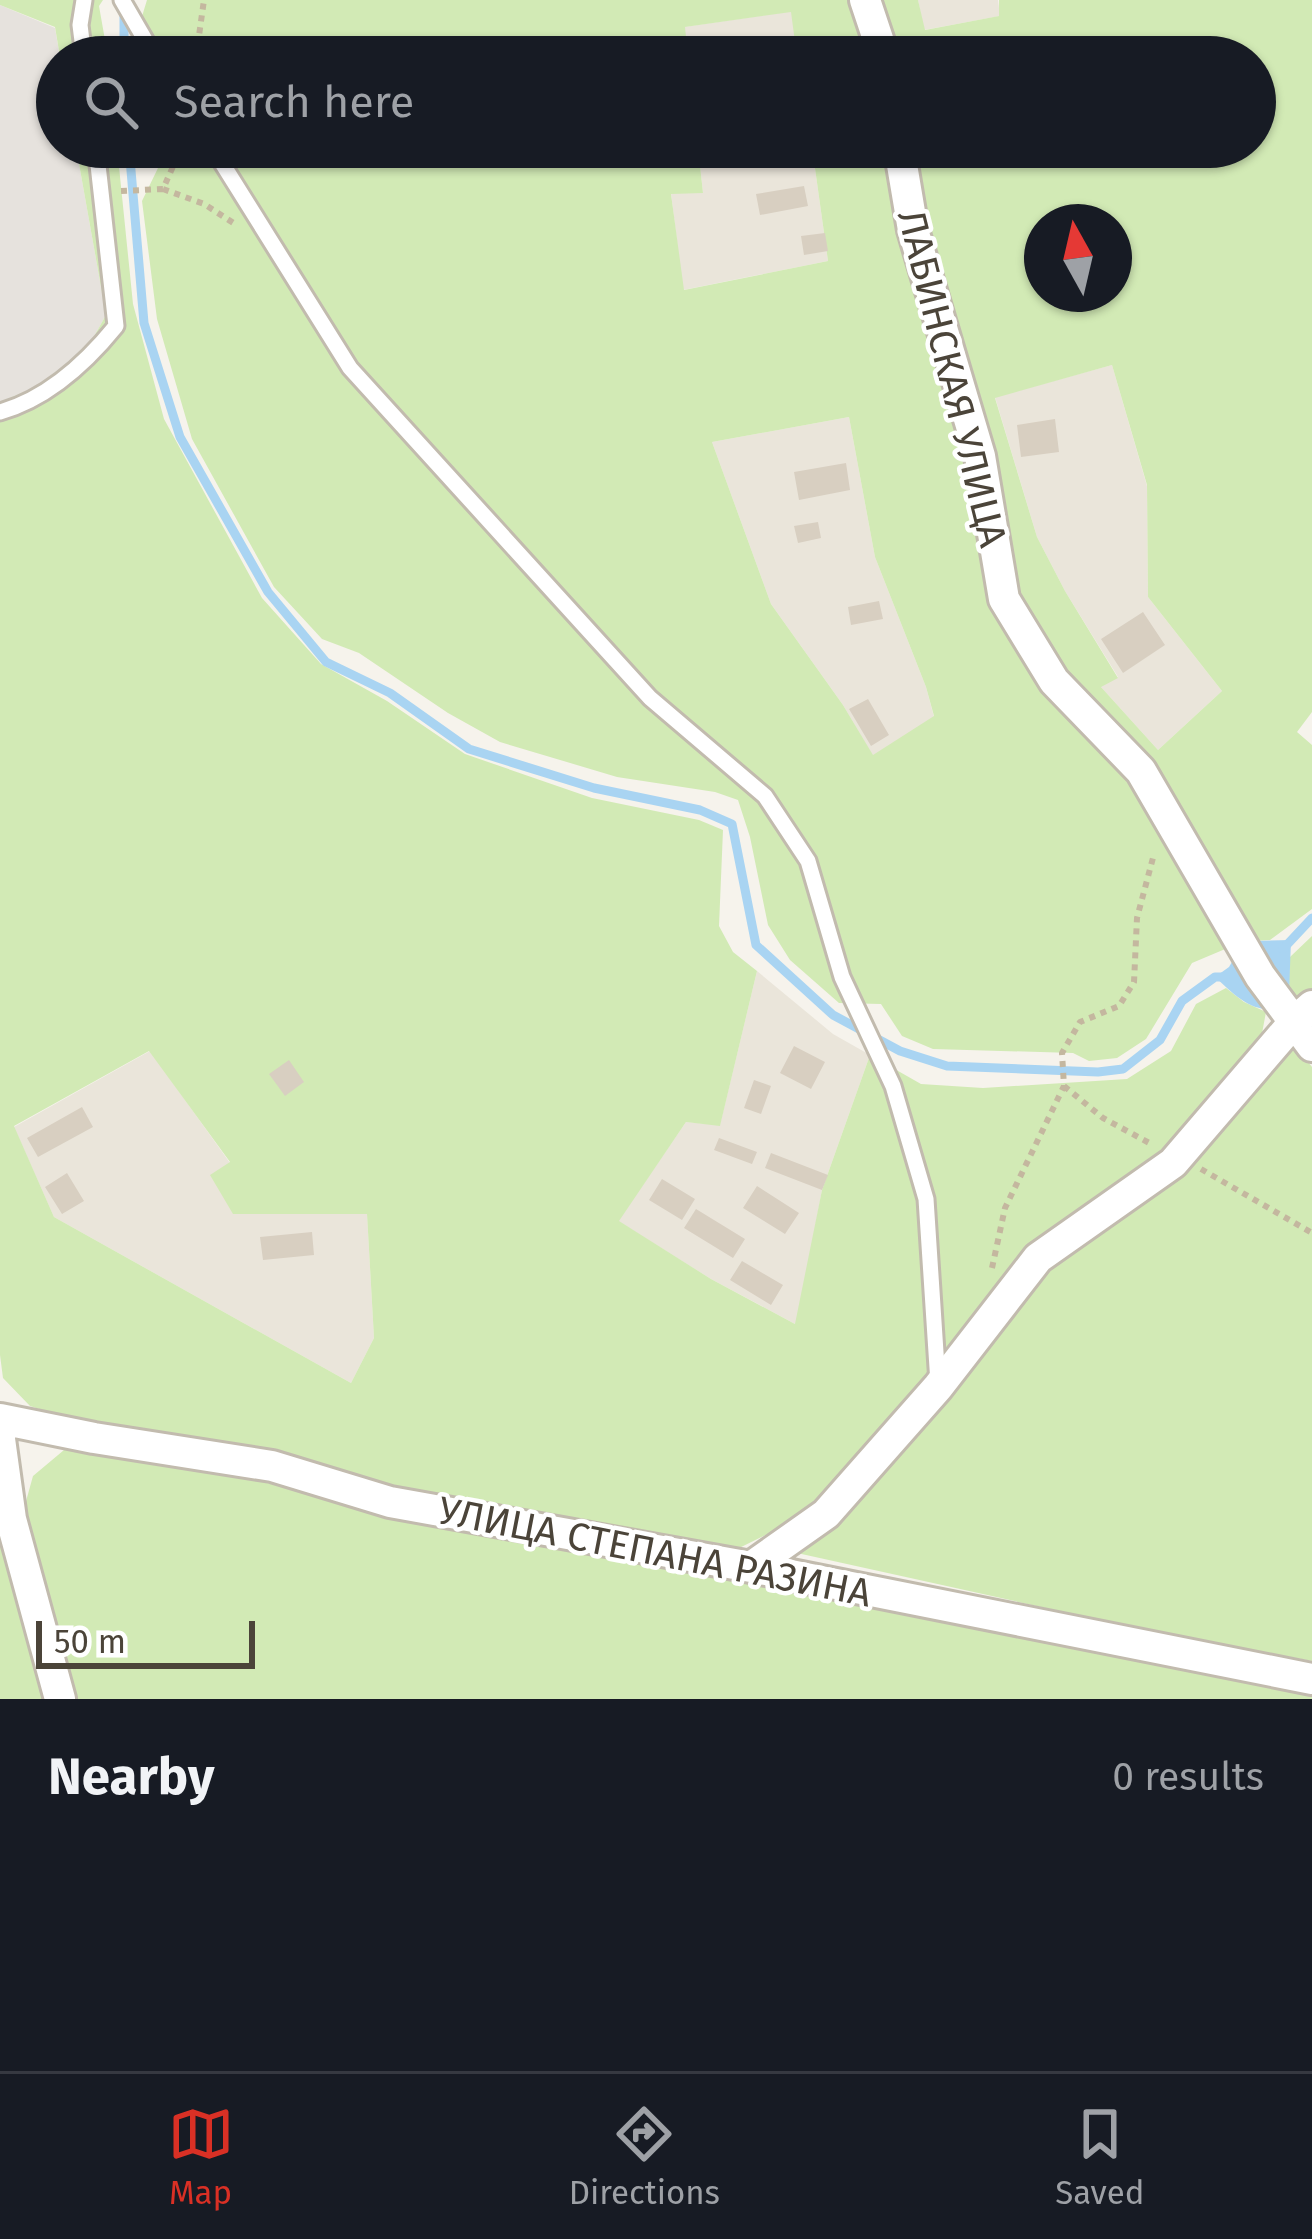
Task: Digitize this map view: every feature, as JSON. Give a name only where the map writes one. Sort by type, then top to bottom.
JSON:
[{"type":"street","points":[[865,0],[877,36]]},
{"type":"street","name":"ЛАБИНСКАЯ УЛИЦА","points":[[751,1567],[826,1514],[938,1387],[1038,1258],[1173,1163],[1306,1024],[1260,976],[1141,771],[1054,681],[1004,598],[980,456],[913,230],[903,168]]},
{"type":"street","name":"УЛИЦА СТЕПАНА РАЗИНА","points":[[0,1419],[272,1466],[390,1502],[751,1567],[1312,1679]]},
{"type":"street","points":[[0,1439],[11,1519],[60,1699]]},
{"type":"lane","points":[[81,36],[85,0]]},
{"type":"lane","points":[[122,0],[142,36]]},
{"type":"lane","points":[[0,412],[23,406],[90,358],[116,326],[98,168]]},
{"type":"lane","points":[[225,168],[350,368],[650,698],[764,796],[808,861],[842,977],[893,1086],[926,1199],[938,1387]]},
{"type":"path","points":[[199,36],[204,0]]},
{"type":"path","points":[[163,189],[172,168]]},
{"type":"path","points":[[117,192],[163,189],[204,204],[234,224]]},
{"type":"path","points":[[991,1274],[1005,1208],[1064,1086],[1062,1053],[1080,1022],[1119,1006],[1134,982],[1137,918],[1157,843],[1161,806]]},
{"type":"shaded area","points":[[918,0],[998,0],[1000,16],[924,30]]},
{"type":"shaded area","points":[[0,5],[55,28],[56,36],[36,36],[36,168],[80,168],[106,315],[87,349],[34,388],[0,402]]},
{"type":"shaded area","points":[[792,11],[795,36],[685,36],[684,27]]},
{"type":"shaded area","points":[[700,168],[815,168],[828,261],[683,290],[671,193],[703,193]]},
{"type":"shaded area","points":[[1112,365],[1147,486],[1148,597],[1222,691],[1158,750],[1100,686],[1118,677],[1037,537],[995,397]]},
{"type":"shaded area","points":[[849,417],[875,557],[934,717],[873,756],[771,604],[712,442]]},
{"type":"shaded area","points":[[757,971],[833,1034],[870,1055],[822,1190],[797,1325],[618,1221],[686,1122],[720,1125]]},
{"type":"shaded area","points":[[150,1051],[230,1163],[367,1214],[374,1338],[351,1383],[54,1217],[14,1127]]},
{"type":"green space","points":[[0,0],[103,0],[99,6],[104,36],[56,36],[55,27],[0,5]]},
{"type":"green space","points":[[147,0],[856,0],[868,36],[794,36],[791,12],[685,27],[686,36],[136,36]]},
{"type":"green space","points":[[875,0],[918,0],[925,30],[999,16],[999,0],[1312,0],[1312,712],[1297,732],[1312,745],[1312,909],[1270,940],[1254,941],[1060,681],[1011,596],[922,229],[912,168],[1276,168],[1276,36],[886,36]],"holes":[[[1112,365],[1147,485],[1148,597],[1222,691],[1158,750],[1101,687],[1118,678],[1037,537],[995,398]]]},
{"type":"green space","points":[[80,168],[119,168],[133,304],[164,419],[262,598],[321,664],[387,701],[465,754],[592,798],[699,820],[723,830],[719,926],[733,952],[757,971],[720,1126],[686,1122],[619,1221],[711,1279],[795,1324],[822,1190],[870,1055],[921,1084],[983,1088],[1127,1079],[1171,1051],[1196,1004],[1226,988],[1266,1012],[1260,1044],[1160,1165],[1028,1257],[816,1510],[729,1553],[400,1491],[70,1419],[30,1406],[3,1378],[0,402],[34,388],[87,349],[106,315]],"holes":[[[149,1051],[230,1162],[210,1175],[233,1214],[367,1214],[374,1338],[351,1383],[54,1217],[14,1126]]]},
{"type":"green space","points":[[158,168],[700,168],[703,193],[671,194],[684,290],[828,261],[815,168],[899,168],[972,460],[998,603],[1137,778],[1230,947],[1192,963],[1146,1039],[1117,1058],[1089,1061],[1073,1053],[933,1049],[902,1036],[881,1004],[839,1003],[790,960],[768,925],[738,800],[617,777],[500,742],[359,653],[322,639],[274,587],[192,439],[157,319],[142,201]],"holes":[[[849,417],[875,557],[934,716],[873,755],[771,604],[712,442]]]},
{"type":"green space","points":[[1312,936],[1312,1035],[1288,994],[1290,957]]},
{"type":"green space","points":[[1289,1038],[1312,1067],[1312,1661],[1159,1633],[797,1553],[1038,1274]]},
{"type":"green space","points":[[64,1450],[101,1451],[264,1481],[398,1518],[761,1580],[1312,1686],[1312,1699],[68,1699],[23,1512],[33,1476]]},
{"type":"green space","points":[[0,1508],[51,1699],[0,1699]]},
{"type":"water","points":[[1291,940],[1289,994],[1283,1008],[1254,1006],[1215,977],[1229,967],[1242,945]]},
{"type":"building","points":[[804,186],[808,206],[760,215],[756,194]]},
{"type":"building","points":[[825,233],[828,251],[804,255],[801,236]]},
{"type":"building","points":[[1055,419],[1059,452],[1021,457],[1017,425]]},
{"type":"building","points":[[846,463],[850,490],[799,500],[794,472]]},
{"type":"building","points":[[818,522],[821,538],[798,543],[794,526]]},
{"type":"building","points":[[879,601],[883,619],[851,625],[848,607]]},
{"type":"building","points":[[1143,612],[1165,645],[1123,673],[1101,639]]},
{"type":"building","points":[[868,699],[889,735],[871,746],[849,709]]},
{"type":"building","points":[[794,1046],[825,1062],[811,1089],[780,1073]]},
{"type":"building","points":[[289,1060],[304,1082],[285,1096],[269,1074]]},
{"type":"building","points":[[754,1080],[771,1086],[761,1114],[744,1108]]},
{"type":"building","points":[[82,1107],[93,1127],[38,1157],[27,1138]]},
{"type":"building","points":[[719,1138],[757,1152],[752,1164],[714,1150]]},
{"type":"building","points":[[771,1153],[828,1175],[822,1190],[765,1168]]},
{"type":"building","points":[[67,1173],[84,1201],[62,1214],[45,1187]]},
{"type":"building","points":[[662,1179],[695,1199],[682,1220],[649,1200]]},
{"type":"building","points":[[757,1186],[799,1213],[785,1234],[743,1208]]},
{"type":"building","points":[[696,1209],[745,1239],[733,1258],[684,1228]]},
{"type":"building","points":[[312,1232],[314,1255],[263,1260],[260,1237]]},
{"type":"building","points":[[742,1261],[783,1285],[771,1305],[730,1280]]},
{"type":"waterway","points":[[124,8],[124,36]]},
{"type":"waterway","points":[[131,168],[144,323],[180,437],[268,592],[326,662],[390,693],[469,749],[594,788],[700,810],[732,824],[756,945],[833,1015],[900,1051],[947,1066],[1123,1069],[1160,1040],[1182,1001],[1215,977],[1225,977]]},
{"type":"waterway","points":[[1283,949],[1312,918]]}]
